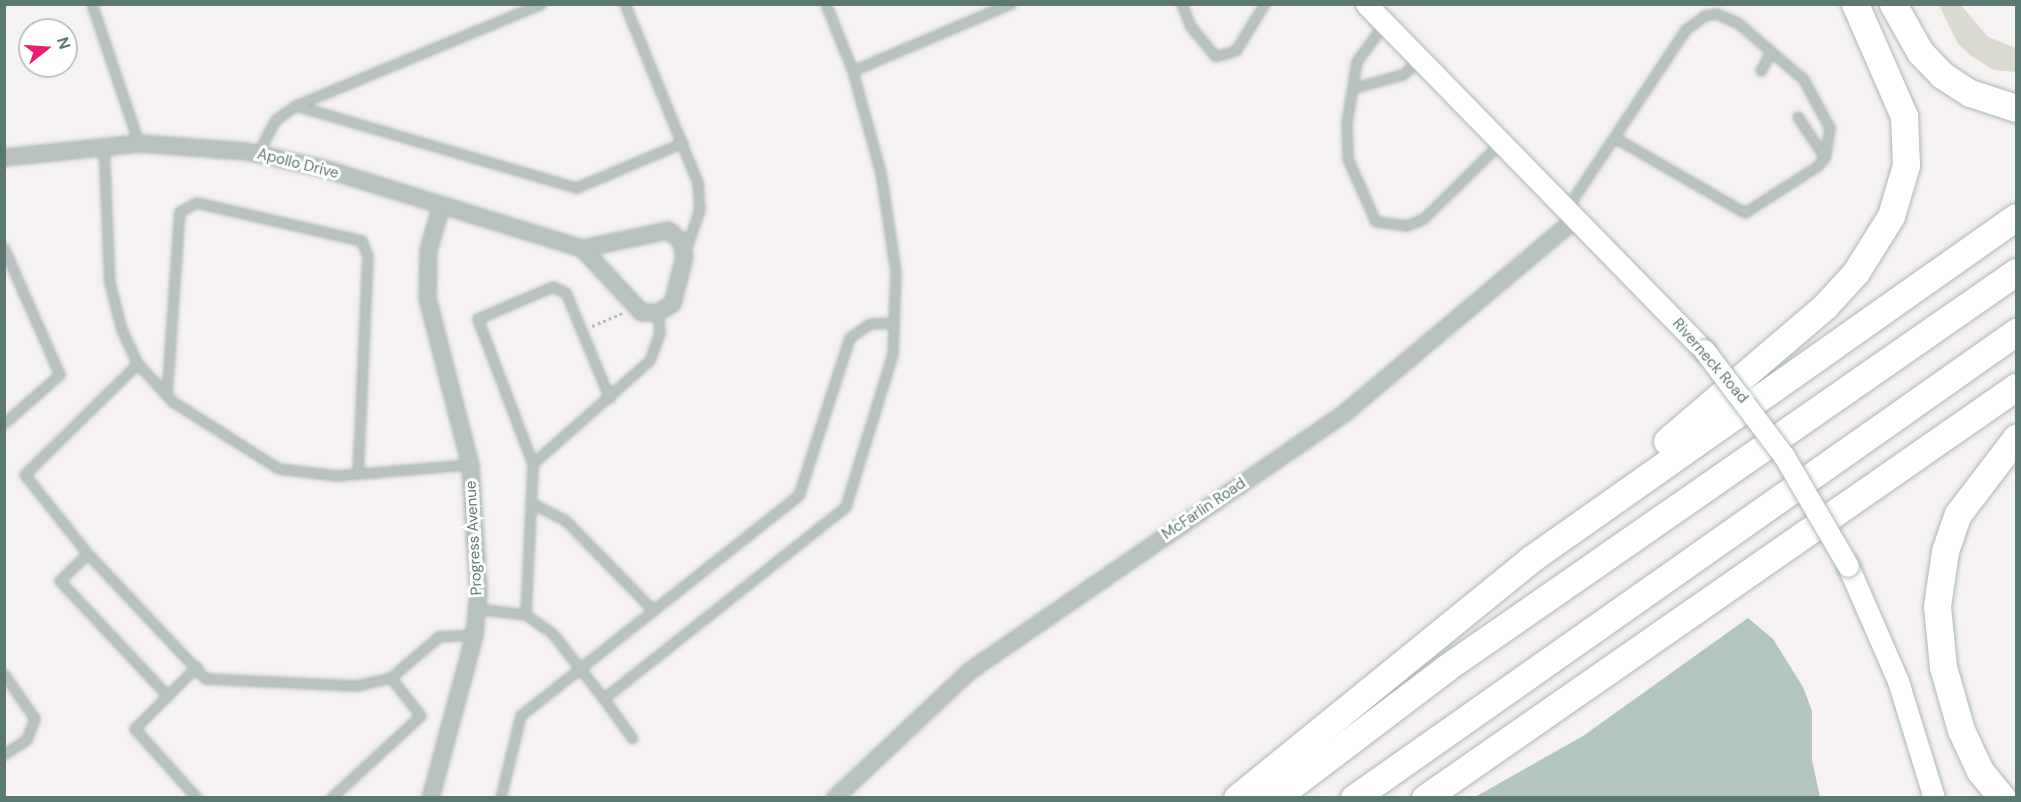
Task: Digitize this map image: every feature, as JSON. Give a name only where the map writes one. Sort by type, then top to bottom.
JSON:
[{"type":"highway","points":[[1237,798],[1482,596],[1807,322],[1871,252],[1901,191],[1906,131],[1894,82],[1855,4]]},
{"type":"highway","points":[[1893,4],[1920,52],[1942,75],[1970,93],[2016,108]]},
{"type":"highway","points":[[1482,596],[2016,217]]},
{"type":"highway","points":[[1275,798],[1446,668],[2016,272]]},
{"type":"highway","points":[[1354,798],[2016,332]]},
{"type":"highway","points":[[1425,798],[2016,387]]},
{"type":"highway","points":[[2001,798],[1980,771],[1957,720],[1943,667],[1937,606],[1944,551],[1958,514],[2016,438]]},
{"type":"main road","name":"Riverneck Road","points":[[1366,4],[1704,350],[1779,448],[1848,566],[1898,681],[1934,798]]},
{"type":"street","name":"Apollo Drive","points":[[4,157],[139,143],[258,154],[323,168],[440,208],[582,248],[668,230],[680,240],[684,256]]},
{"type":"street","name":"Progress Avenue","points":[[430,798],[474,635],[476,609],[470,465],[430,326],[428,250],[440,208]]},
{"type":"street","name":"McFarlin Road","points":[[834,798],[970,670],[1345,412],[1570,215]]},
{"type":"street","points":[[582,248],[641,312],[658,312],[672,303],[684,256]]},
{"type":"lane","points":[[92,4],[139,143]]},
{"type":"lane","points":[[258,154],[276,120],[296,106],[542,4]]},
{"type":"lane","points":[[625,4],[698,183],[700,210],[684,256]]},
{"type":"lane","points":[[604,699],[846,507],[893,354],[896,272],[881,173],[853,71],[826,4]]},
{"type":"lane","points":[[853,71],[1011,4]]},
{"type":"lane","points":[[1182,4],[1191,27],[1216,57],[1236,51],[1265,4]]},
{"type":"lane","points":[[1570,215],[1616,138],[1686,30],[1705,16],[1717,14],[1739,24],[1770,55],[1804,80],[1826,113],[1830,128],[1825,158],[1745,213],[1616,138]]},
{"type":"lane","points":[[1385,24],[1360,56],[1347,124],[1348,159],[1376,222],[1407,226],[1424,219],[1501,143]]},
{"type":"lane","points":[[1761,71],[1770,55]]},
{"type":"lane","points":[[1355,88],[1403,75],[1420,60]]},
{"type":"lane","points":[[296,106],[577,188],[683,143]]},
{"type":"lane","points":[[1798,117],[1825,158]]},
{"type":"lane","points":[[104,146],[110,283],[122,330],[138,364],[167,396],[220,437],[279,470],[358,474],[470,465]]},
{"type":"lane","points":[[167,396],[180,212],[197,203],[362,241],[368,257],[358,474]]},
{"type":"lane","points":[[4,248],[60,375],[4,424]]},
{"type":"lane","points":[[526,615],[533,464],[478,320],[553,287],[566,293],[610,398]]},
{"type":"lane","points":[[533,464],[650,362],[660,333],[658,312]]},
{"type":"lane","points":[[501,798],[521,716],[578,666],[799,496],[850,338],[870,324],[894,323]]},
{"type":"lane","points":[[138,364],[25,475],[88,554],[206,679],[357,686],[391,678],[439,637],[474,635]]},
{"type":"lane","points":[[531,503],[566,521],[652,609]]},
{"type":"lane","points":[[88,554],[60,581],[168,696]]},
{"type":"lane","points":[[476,609],[526,615],[553,634],[633,739]]},
{"type":"lane","points":[[197,667],[135,729],[197,798]]},
{"type":"lane","points":[[4,674],[35,719],[27,740],[4,755]]},
{"type":"lane","points":[[332,798],[421,716],[391,678]]},
{"type":"path","points":[[581,329],[626,311]]},
{"type":"shaded area","points":[[1939,5],[1961,5],[1988,37],[2016,48],[2016,72],[1994,70],[1971,56],[1958,44]]},
{"type":"shaded area","points":[[1748,618],[1773,639],[1803,687],[1812,711],[1812,760],[1820,797],[1475,797],[1583,736]]}]
